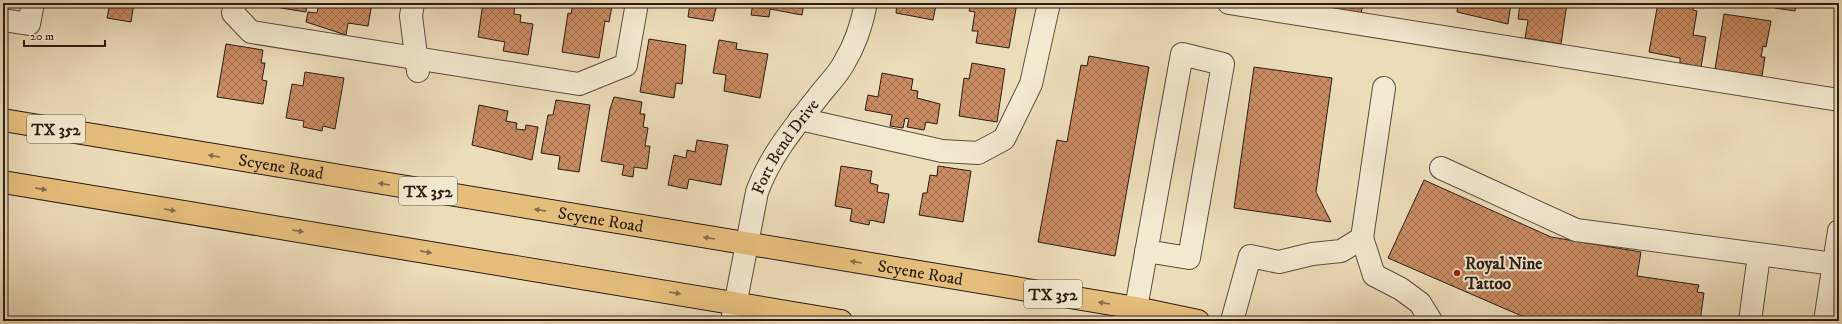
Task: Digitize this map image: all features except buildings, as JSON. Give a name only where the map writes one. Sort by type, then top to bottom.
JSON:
[{"type":"main road","name":"Scyene Road","points":[[3,120],[1136,308],[1198,321]]},
{"type":"main road","points":[[3,182],[734,312],[841,321]]},
{"type":"street","points":[[3,20],[29,24],[33,3]]},
{"type":"street","points":[[235,3],[233,13],[251,32],[417,65],[579,84],[626,66],[637,3]]},
{"type":"street","points":[[413,3],[411,16],[417,65]]},
{"type":"street","name":"Fort Bend Drive","points":[[734,312],[757,192],[763,175],[772,158],[800,118],[844,64],[857,39],[866,3]]},
{"type":"street","points":[[800,118],[942,151],[978,153],[1004,139],[1031,84],[1048,3]]},
{"type":"street","points":[[1229,3],[1839,100]]},
{"type":"street","points":[[1136,308],[1146,251],[1182,54],[1223,64],[1189,258],[1146,251]]},
{"type":"street","points":[[1384,88],[1362,238],[1374,275],[1401,289],[1420,303],[1431,321]]},
{"type":"street","points":[[1440,168],[1576,230],[1834,264]]},
{"type":"street","points":[[1825,321],[1839,231]]},
{"type":"street","points":[[1232,321],[1250,256],[1279,262],[1312,254],[1341,251],[1362,238]]},
{"type":"street","points":[[1750,321],[1759,254]]},
{"type":"place","name":"Royal Nine Tattoo","points":[[1457,273]]}]
